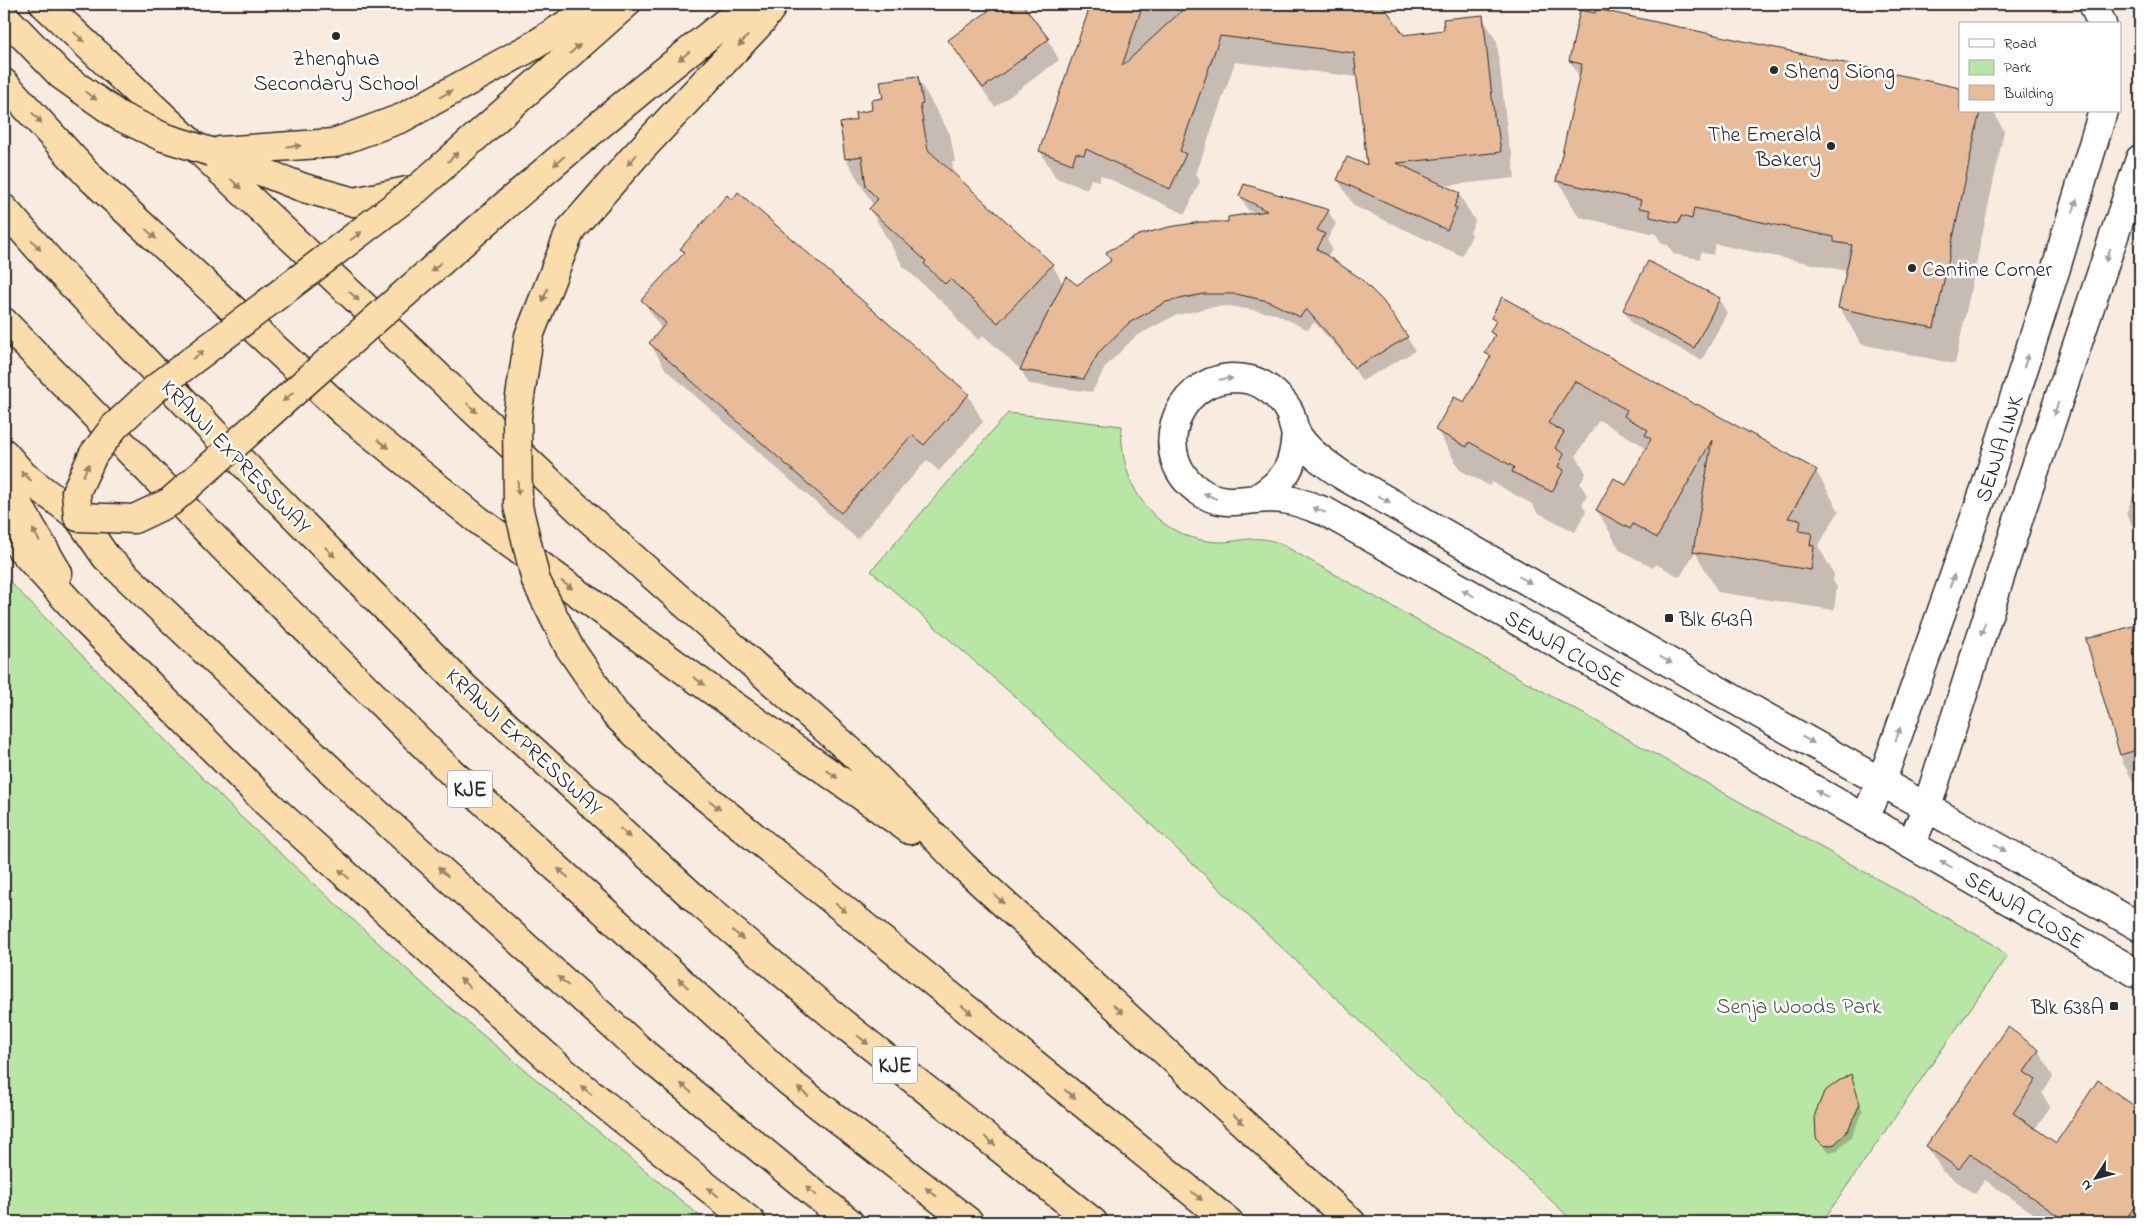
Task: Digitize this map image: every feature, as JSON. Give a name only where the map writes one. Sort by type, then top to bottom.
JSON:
[{"type":"highway","points":[[44,4],[586,516],[856,756],[963,866],[1351,1222]]},
{"type":"highway","points":[[211,152],[334,143],[402,118],[533,46],[598,4]]},
{"type":"highway","points":[[78,517],[76,492],[93,455],[115,426],[156,388],[417,189],[626,4]]},
{"type":"highway","points":[[78,517],[134,519],[170,502],[608,118],[749,4]]},
{"type":"highway","points":[[774,4],[761,22],[635,156],[571,229],[529,336],[517,417],[518,506],[536,581],[569,647],[615,714],[677,774],[1229,1222]]},
{"type":"highway","points":[[4,16],[61,75],[119,116],[163,137],[211,152],[304,188],[354,202],[417,189]]},
{"type":"highway","points":[[4,82],[92,178],[345,413],[494,532],[699,682],[963,866]]},
{"type":"highway","name":"KRANJI EXPRESSWAY","points":[[4,209],[57,269],[270,492],[465,688],[716,916],[841,1022],[1093,1222]]},
{"type":"highway","name":"KJE","points":[[4,322],[224,548],[450,771],[788,1081],[969,1222]]},
{"type":"highway","points":[[4,454],[23,474],[78,517],[106,557],[365,803],[648,1056],[848,1222]]},
{"type":"highway","points":[[4,480],[87,622]]},
{"type":"highway","points":[[4,530],[87,622],[267,803],[564,1072],[752,1222]]},
{"type":"street","points":[[2094,4],[2101,22]]},
{"type":"street","name":"SENJA LINK","points":[[1882,780],[1989,477],[2059,259],[2103,112]]},
{"type":"street","name":"SENJA LINK","points":[[1927,807],[2021,511],[2140,159]]},
{"type":"street","name":"SENJA CLOSE","points":[[2140,927],[1882,780],[1729,696],[1342,475],[1321,461],[1296,432],[1289,412],[1277,396],[1260,383],[1241,378],[1220,379],[1201,387],[1186,400],[1179,411],[1172,438],[1174,458],[1184,476],[1198,491],[1217,500],[1238,502],[1258,498],[1283,499],[1326,512],[2140,975]]},
{"type":"street","name":"SENJA CLOSE","points":[[1258,498],[1275,487],[1288,471],[1295,452],[1296,432]]},
{"type":"street","points":[[1865,818],[1882,780]]},
{"type":"street","points":[[1911,844],[1927,807]]},
{"type":"green space","name":"Senja Woods Park","points":[[1008,413],[1122,426],[1122,448],[1134,488],[1145,505],[1160,520],[1177,531],[1197,539],[1219,542],[1263,539],[1279,543],[1993,944],[2007,956],[1822,1222],[1574,1222],[1013,695],[871,571]]},
{"type":"green space","points":[[4,576],[241,817],[435,995],[707,1222],[4,1222]]},
{"type":"building","points":[[998,4],[1022,4],[1049,39],[983,88],[948,40]]},
{"type":"building","points":[[1091,4],[1143,4],[1122,66],[1189,4],[1383,5],[1404,35],[1444,30],[1443,19],[1483,15],[1495,124],[1497,124],[1501,152],[1397,163],[1460,193],[1454,207],[1457,208],[1447,230],[1337,180],[1347,157],[1367,165],[1354,53],[1220,36],[1180,151],[1186,154],[1170,189],[1086,149],[1084,155],[1076,153],[1072,164],[1039,151]]},
{"type":"building","points":[[1596,9],[1959,88],[1959,112],[1980,112],[1934,328],[1838,308],[1852,245],[1834,242],[1834,237],[1694,208],[1692,219],[1681,216],[1679,223],[1650,217],[1650,210],[1639,208],[1641,200],[1556,181],[1582,64],[1569,61],[1580,10],[1595,13]]},
{"type":"building","points":[[918,76],[923,104],[920,105],[928,150],[1053,264],[998,323],[950,279],[945,284],[924,264],[926,261],[869,209],[878,199],[866,187],[862,156],[845,159],[840,123],[856,120],[855,113],[872,110],[871,100],[883,98],[880,81]]},
{"type":"building","points":[[1244,184],[1329,210],[1317,230],[1325,234],[1317,249],[1360,278],[1383,301],[1408,337],[1354,368],[1338,345],[1306,309],[1300,317],[1268,301],[1236,294],[1203,294],[1166,302],[1129,323],[1099,352],[1084,379],[1020,370],[1066,276],[1077,285],[1111,261],[1106,252],[1139,235],[1169,227],[1201,222],[1228,222],[1228,217],[1267,211],[1239,196]]},
{"type":"building","points":[[738,192],[969,394],[924,445],[912,435],[841,513],[649,343],[666,323],[641,300],[685,252],[680,249],[727,195],[732,200]]},
{"type":"building","points":[[1648,261],[1720,298],[1694,348],[1623,310]]},
{"type":"building","points":[[1502,297],[1817,470],[1788,518],[1801,520],[1799,531],[1812,533],[1810,545],[1814,546],[1811,570],[1693,552],[1712,440],[1657,538],[1633,524],[1630,529],[1596,510],[1614,478],[1626,485],[1651,439],[1645,435],[1648,430],[1624,416],[1627,410],[1575,381],[1548,423],[1564,432],[1555,448],[1564,454],[1558,467],[1564,470],[1552,492],[1512,472],[1514,467],[1469,442],[1467,447],[1435,430],[1454,397],[1464,402],[1491,356],[1485,353],[1495,335],[1490,332],[1496,321],[1491,318]]},
{"type":"building","points":[[2140,624],[2140,749],[2120,755],[2086,639]]},
{"type":"building","points":[[2008,1027],[2039,1050],[2024,1072],[2036,1080],[2013,1113],[2056,1143],[2098,1080],[2140,1110],[2140,1198],[2124,1222],[2067,1222],[1970,1154],[1959,1169],[1926,1146]]},
{"type":"building","points":[[1851,1074],[1860,1104],[1848,1130],[1835,1144],[1824,1146],[1816,1138],[1815,1114],[1824,1092]]},
{"type":"place","name":"Zhenghua Secondary School","points":[[336,36]]},
{"type":"place","name":"Sheng Siong","points":[[1774,70]]},
{"type":"place","name":"The Emerald Bakery","points":[[1831,146]]},
{"type":"place","name":"Cantine Corner","points":[[1912,268]]},
{"type":"place","name":"Blk 643A","points":[[1669,618]]},
{"type":"place","name":"Blk 638A","points":[[2114,1006]]}]
